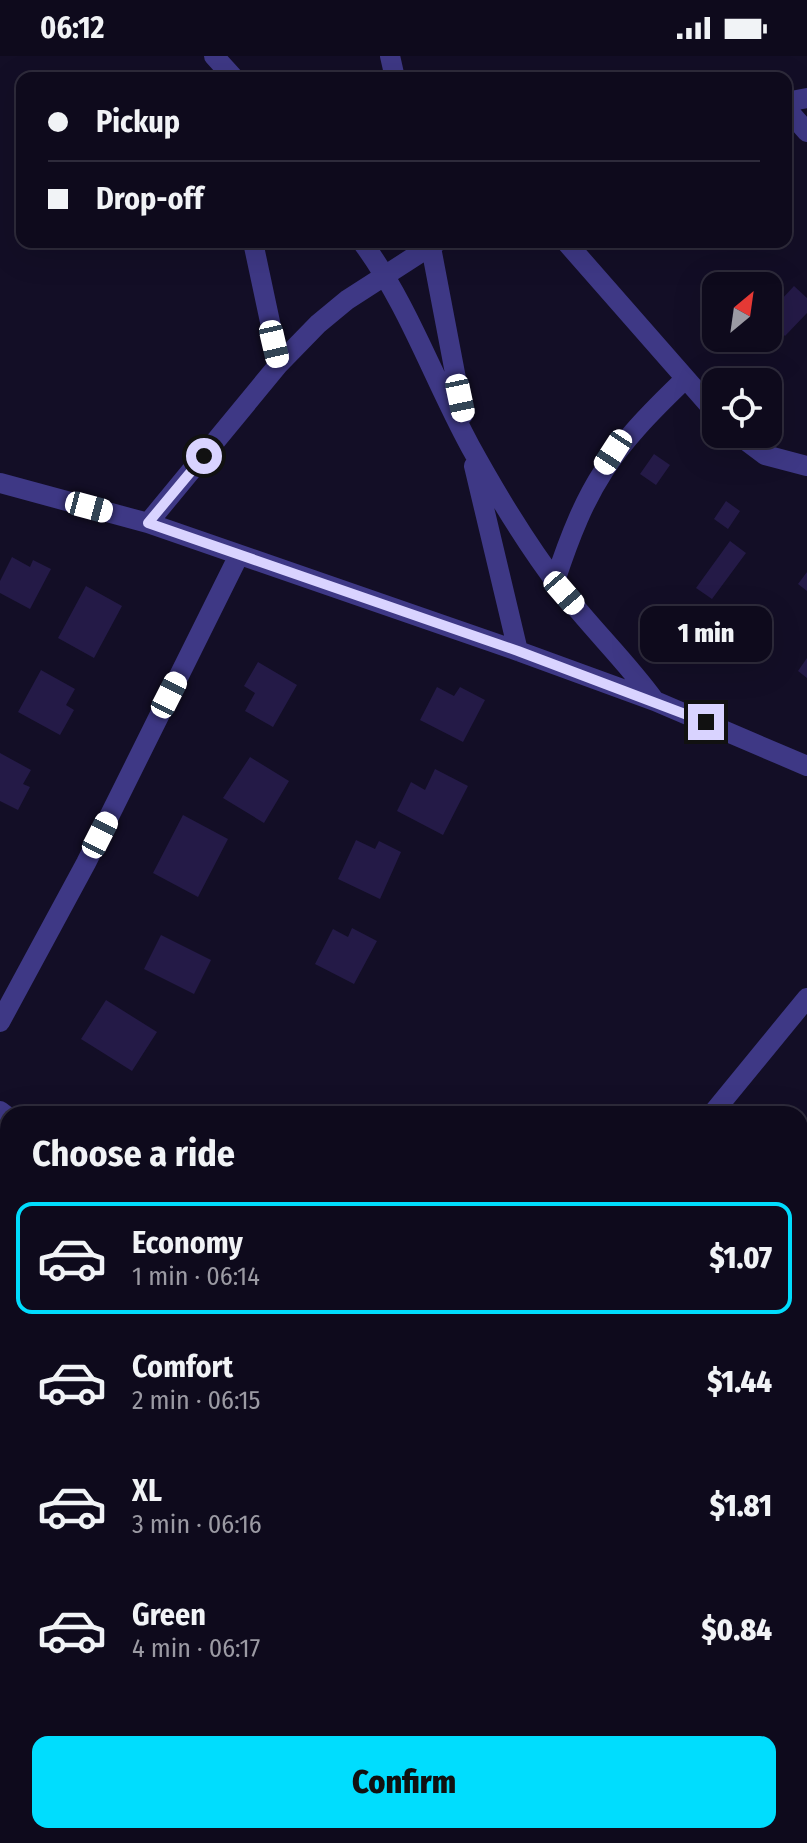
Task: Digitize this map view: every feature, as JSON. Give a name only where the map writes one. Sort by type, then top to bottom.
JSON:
[{"type":"street","points":[[792,113],[807,132]]},
{"type":"street","points":[[254,248],[279,364]]},
{"type":"street","points":[[367,248],[387,275],[470,446],[555,581],[625,660],[655,701]]},
{"type":"street","points":[[148,523],[279,364],[318,324],[426,248]]},
{"type":"street","points":[[433,248],[470,446],[518,651]]},
{"type":"street","points":[[571,248],[702,399]]},
{"type":"street","points":[[555,581],[575,521],[599,474],[633,429],[684,380]]},
{"type":"street","points":[[756,448],[765,455],[807,466]]},
{"type":"street","points":[[0,483],[148,523],[518,651],[655,701],[807,766]]},
{"type":"street","points":[[0,1022],[86,863],[239,555]]},
{"type":"street","points":[[719,1106],[807,998]]},
{"type":"building","points":[[794,286],[807,298],[807,313],[785,336],[782,333],[782,299]]},
{"type":"building","points":[[654,454],[670,465],[656,485],[640,474]]},
{"type":"building","points":[[726,501],[740,511],[728,529],[714,519]]},
{"type":"building","points":[[730,541],[746,553],[712,599],[696,588]]},
{"type":"building","points":[[12,557],[30,567],[33,560],[51,569],[30,609],[0,593],[0,581]]},
{"type":"building","points":[[807,572],[807,591],[798,584]]},
{"type":"building","points":[[86,586],[122,606],[94,658],[58,638]]},
{"type":"building","points":[[807,658],[807,678],[798,671]]},
{"type":"building","points":[[258,662],[297,685],[273,727],[245,711],[255,693],[244,686]]},
{"type":"building","points":[[41,670],[75,689],[66,705],[74,710],[60,735],[18,712]]},
{"type":"building","points":[[437,687],[454,696],[460,687],[485,700],[463,742],[420,720]]},
{"type":"building","points":[[0,753],[31,770],[23,784],[30,787],[18,810],[0,801]]},
{"type":"building","points":[[250,757],[289,781],[264,823],[223,798]]},
{"type":"building","points":[[435,769],[468,786],[443,835],[397,811],[411,782],[425,790]]},
{"type":"building","points":[[183,815],[228,839],[198,897],[153,873]]},
{"type":"building","points":[[356,840],[375,849],[379,841],[401,852],[380,899],[338,879]]},
{"type":"building","points":[[352,928],[377,941],[354,984],[315,964],[333,929],[348,937]]},
{"type":"building","points":[[161,935],[211,960],[194,994],[144,969]]},
{"type":"building","points":[[106,1000],[157,1032],[132,1071],[81,1039]]},
{"type":"route","points":[[204,456],[148,523],[518,651],[706,722]]}]
